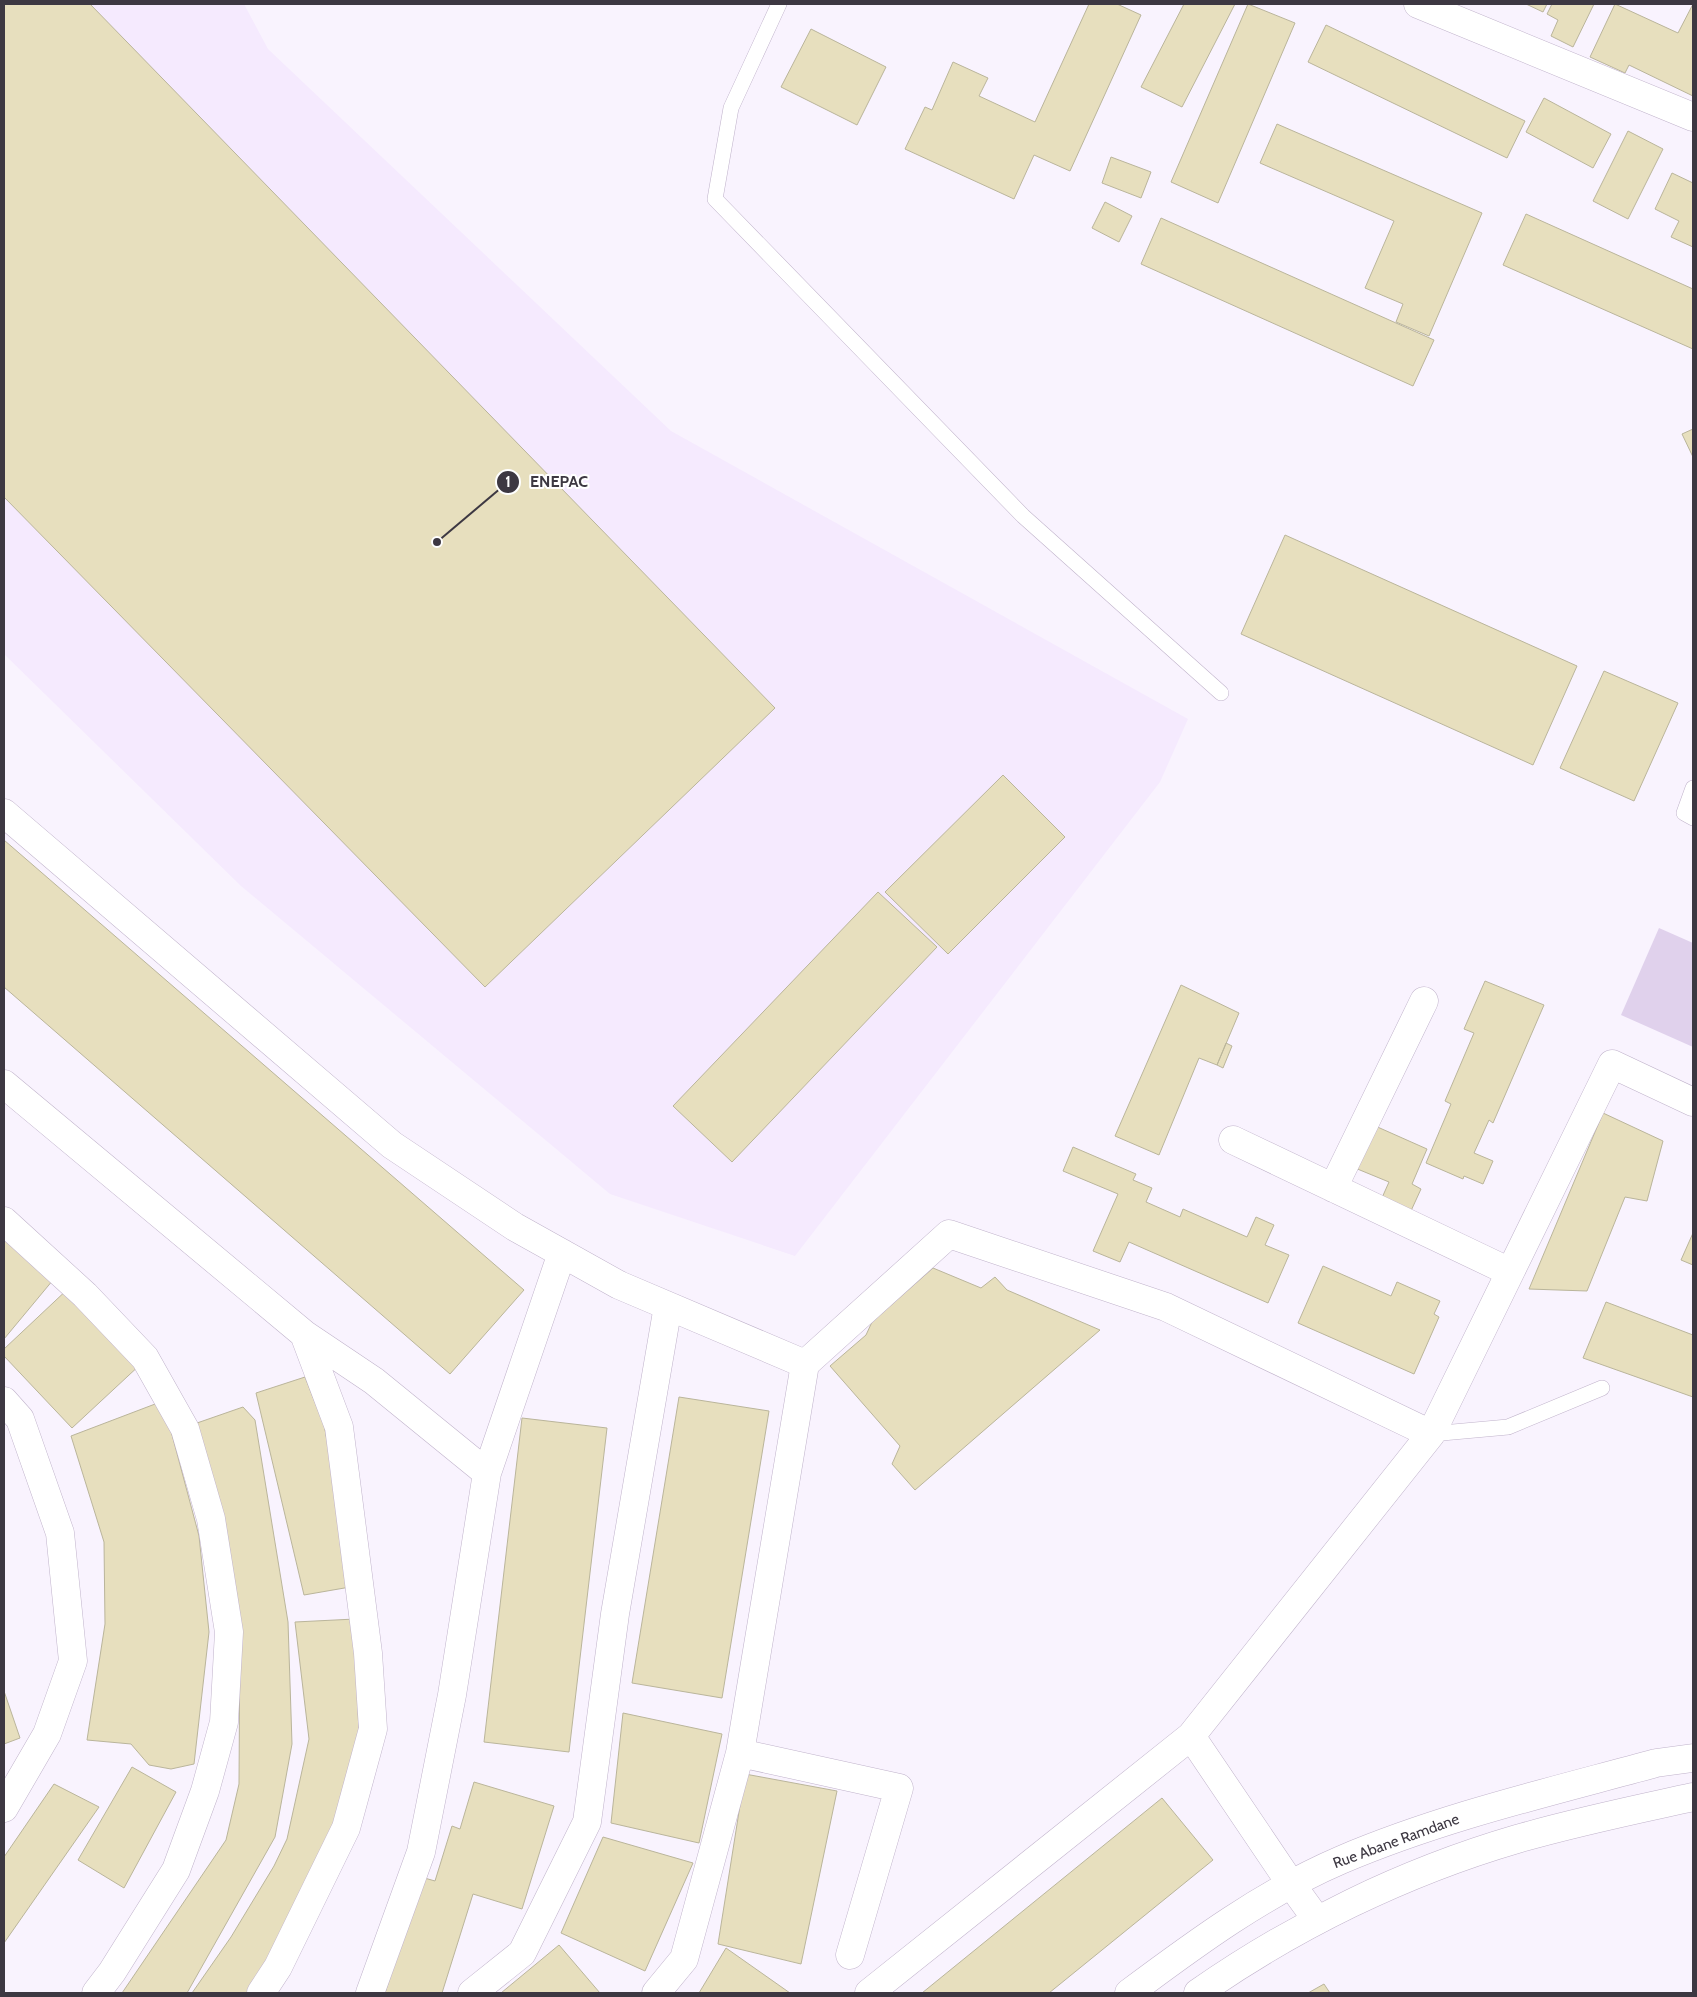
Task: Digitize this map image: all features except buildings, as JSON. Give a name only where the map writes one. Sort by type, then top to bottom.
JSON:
[{"type":"street","points":[[1418,4],[1693,117]]},
{"type":"street","points":[[4,813],[392,1145],[515,1227],[619,1285],[805,1364]]},
{"type":"street","points":[[1333,1188],[1424,1001]]},
{"type":"street","points":[[869,1993],[1191,1736],[1431,1434],[1612,1064],[1693,1102]]},
{"type":"street","points":[[4,1084],[304,1334],[374,1380],[487,1473]]},
{"type":"street","points":[[1233,1140],[1510,1272]]},
{"type":"street","points":[[4,1221],[85,1295],[146,1358],[184,1429],[211,1519],[229,1632],[224,1722],[205,1791],[176,1870],[112,1972],[96,1993]]},
{"type":"street","points":[[656,1993],[684,1958],[740,1753],[805,1364],[949,1234],[1166,1307],[1431,1434]]},
{"type":"street","points":[[370,1993],[421,1852],[452,1695],[487,1473],[562,1253]]},
{"type":"street","points":[[472,1993],[522,1953],[587,1822],[615,1614],[668,1306]]},
{"type":"street","points":[[261,1993],[278,1967],[346,1828],[373,1729],[368,1653],[339,1427],[304,1334]]},
{"type":"street","points":[[4,1401],[20,1419],[60,1533],[73,1661],[47,1734],[4,1808]]},
{"type":"street","points":[[1191,1736],[1291,1884],[1318,1920]]},
{"type":"street","points":[[740,1753],[899,1788],[850,1955]]},
{"type":"street","name":"Rue Abane Ramdane","points":[[1129,1993],[1209,1934],[1291,1884],[1340,1860],[1429,1826],[1656,1763],[1693,1758]]},
{"type":"street","points":[[1198,1993],[1242,1962],[1318,1920],[1421,1873],[1516,1840],[1693,1797]]},
{"type":"lane","points":[[778,4],[731,108],[715,199],[1023,516],[1221,692]]},
{"type":"lane","points":[[1693,788],[1684,813],[1693,818]]},
{"type":"lane","points":[[1431,1434],[1508,1427],[1602,1388]]},
{"type":"shaded area","points":[[4,4],[244,4],[268,49],[671,431],[1188,719],[1160,782],[795,1256],[610,1194],[241,886],[4,654]]},
{"type":"shaded area","points":[[1659,928],[1693,943],[1693,1047],[1621,1015]]},
{"type":"place","name":"ENEPAC","points":[[437,542]]}]
